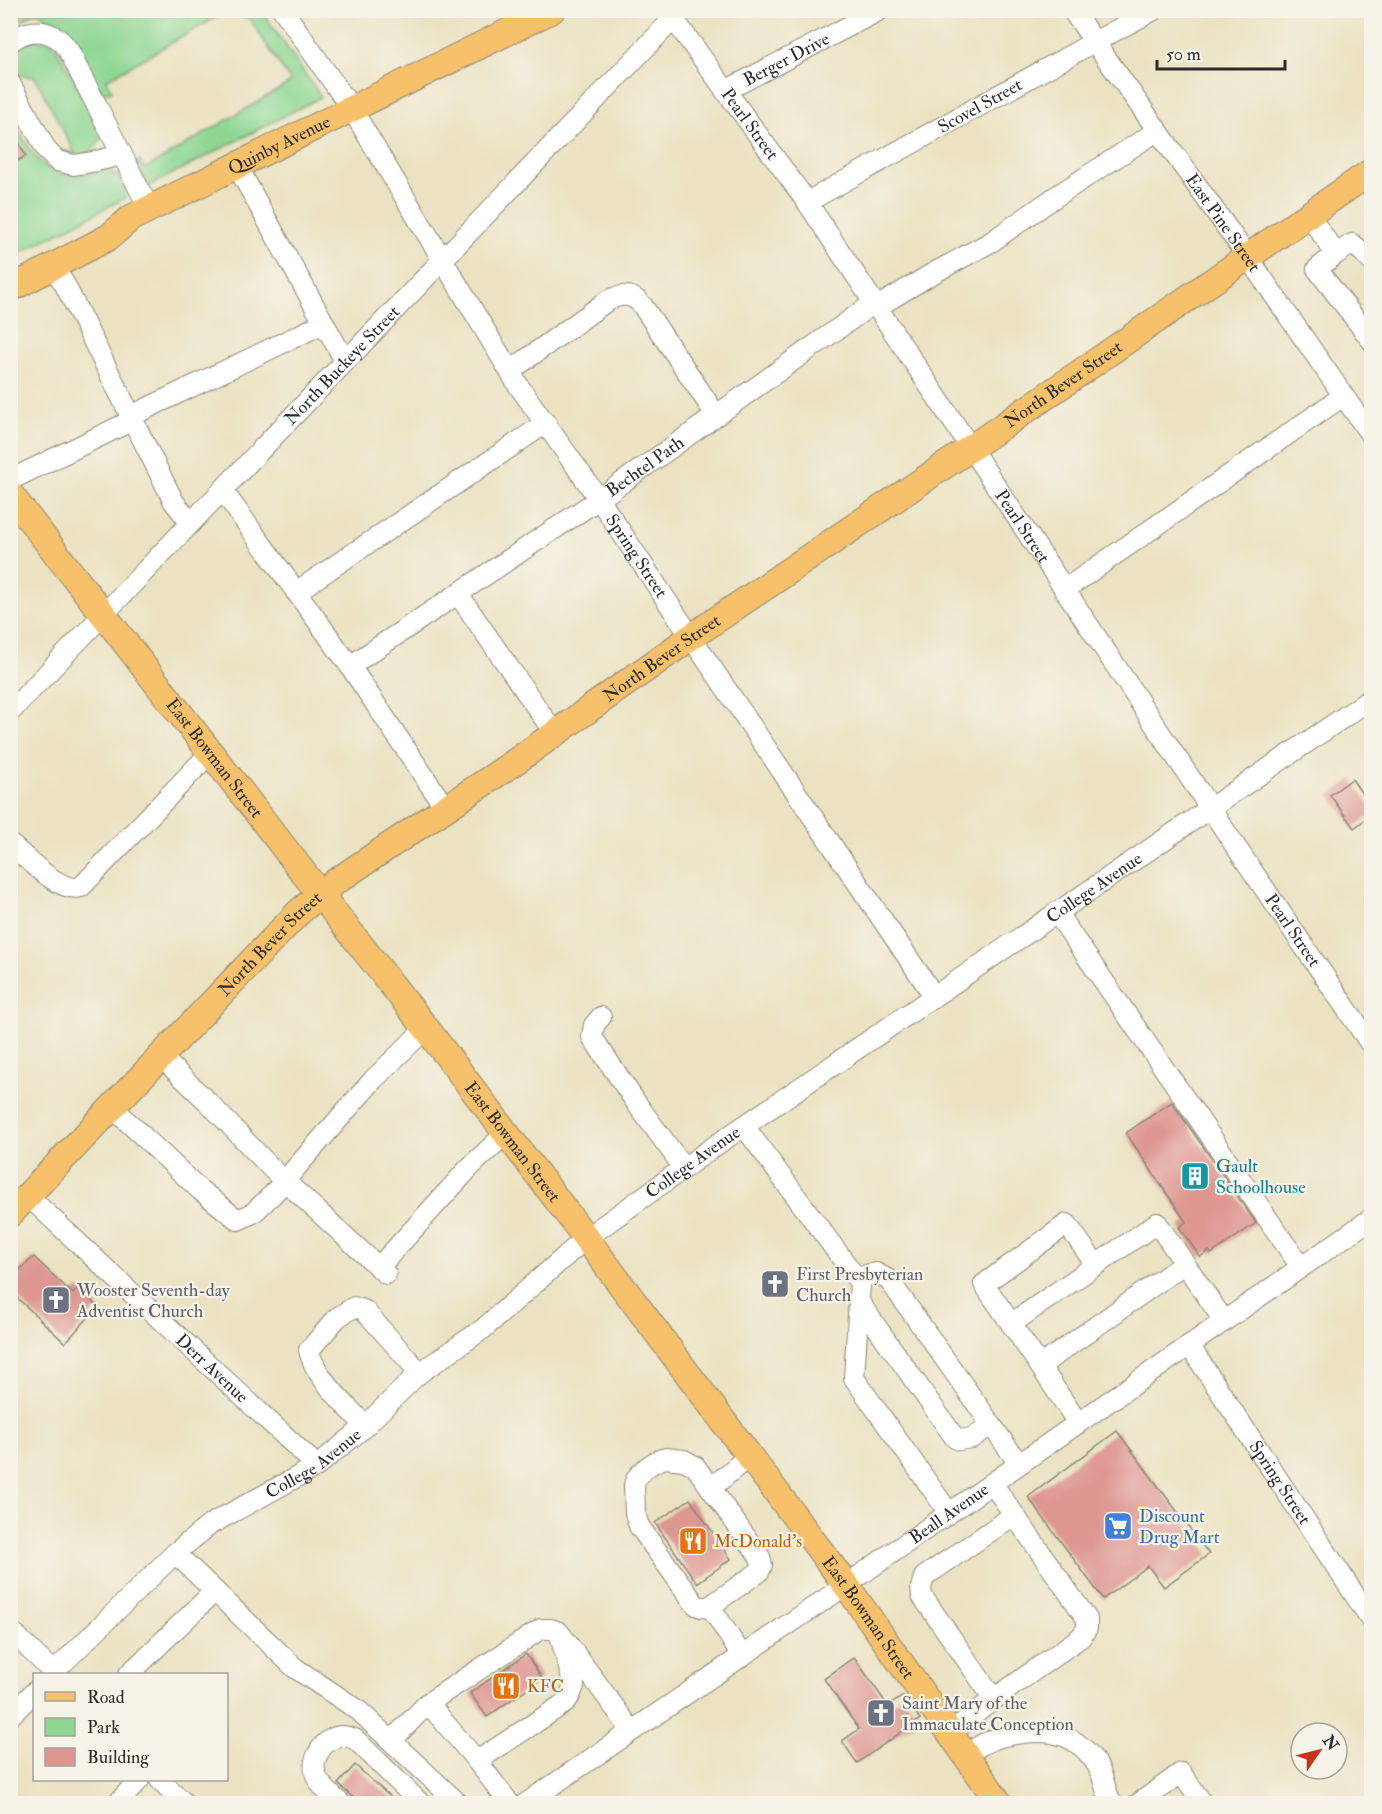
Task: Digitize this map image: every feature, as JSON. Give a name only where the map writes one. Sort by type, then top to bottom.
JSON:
[{"type":"main road","name":"Quinby Avenue","points":[[10,289],[109,237],[131,219],[149,209],[552,10]]},
{"type":"main road","name":"North Bever Street","points":[[10,1214],[299,912],[335,882],[555,734],[691,637],[970,448],[1371,171]]},
{"type":"main road","name":"East Bowman Street","points":[[10,494],[111,608],[211,752],[426,1028],[846,1585],[1000,1803]]},
{"type":"street","name":"Spring Street","points":[[283,10],[351,108],[510,370],[934,996]]},
{"type":"street","name":"Berger Drive","points":[[725,91],[880,10]]},
{"type":"street","name":"East Pine Street","points":[[1072,10],[1247,256],[1371,437]]},
{"type":"street","name":"Scovel Street","points":[[807,202],[1154,10]]},
{"type":"street","name":"Pearl Street","points":[[670,15],[807,202],[1064,590],[1371,1046]]},
{"type":"street","name":"North Buckeye Street","points":[[13,705],[111,608],[442,261],[670,15]]},
{"type":"street","points":[[10,42],[32,31],[47,32],[59,39],[100,112],[149,209]]},
{"type":"street","points":[[10,83],[47,151],[57,161],[74,165],[122,155]]},
{"type":"street","name":"Bechtel Path","points":[[350,666],[599,499],[876,305],[991,242],[1055,197],[1158,131]]},
{"type":"street","points":[[237,166],[345,361]]},
{"type":"street","points":[[1308,214],[1336,254]]},
{"type":"street","points":[[1371,262],[1352,244],[1317,269],[1371,341]]},
{"type":"street","points":[[52,268],[64,283],[174,502],[191,523]]},
{"type":"street","points":[[510,370],[606,301],[620,295],[627,296],[638,300],[642,305],[716,415]]},
{"type":"street","points":[[10,480],[324,323]]},
{"type":"street","points":[[1064,590],[1343,396]]},
{"type":"street","points":[[296,592],[546,423]]},
{"type":"street","points":[[223,491],[350,666],[446,808]]},
{"type":"street","points":[[458,594],[555,734]]},
{"type":"street","name":"College Avenue","points":[[55,1673],[175,1553],[211,1524],[317,1466],[365,1426],[420,1373],[483,1329],[586,1238],[744,1126],[1371,698]]},
{"type":"street","points":[[10,844],[64,886],[75,889],[81,887],[211,752]]},
{"type":"street","points":[[1056,912],[1301,1267]]},
{"type":"street","points":[[601,1017],[594,1024],[592,1036],[637,1104],[684,1168]]},
{"type":"street","points":[[112,1107],[200,1190],[238,1220],[253,1213],[273,1194],[373,1080],[426,1028]]},
{"type":"street","points":[[160,1056],[284,1180],[382,1271],[469,1168],[506,1133]]},
{"type":"street","points":[[744,1126],[955,1438],[959,1440],[972,1438],[991,1425]]},
{"type":"street","name":"Derr Avenue","points":[[28,1196],[317,1466]]},
{"type":"street","name":"Beall Avenue","points":[[525,1803],[949,1514],[1371,1218]]},
{"type":"street","points":[[1011,1324],[1157,1223],[1224,1321]]},
{"type":"street","points":[[1078,1423],[984,1284],[1067,1224],[1096,1265]]},
{"type":"street","points":[[1040,1366],[1185,1263]]},
{"type":"street","points":[[949,1514],[854,1378],[859,1293],[866,1275],[876,1273],[889,1280],[1019,1464]]},
{"type":"street","points":[[365,1426],[321,1376],[311,1361],[309,1350],[338,1317],[354,1307],[364,1310],[420,1373]]},
{"type":"street","name":"Spring Street","points":[[1189,1345],[1366,1599],[1371,1621]]},
{"type":"street","points":[[711,1488],[749,1456]]},
{"type":"street","points":[[666,1458],[690,1462],[695,1466],[760,1557],[762,1565],[759,1572],[710,1606],[700,1608],[695,1604],[639,1526],[635,1513],[634,1485],[638,1475],[656,1461],[666,1458]]},
{"type":"street","points":[[950,1733],[1081,1637],[1087,1628],[1087,1619],[992,1483]]},
{"type":"street","points":[[994,1699],[922,1596],[921,1588],[924,1578],[1014,1515]]},
{"type":"street","points":[[175,1553],[296,1668],[358,1710],[459,1803]]},
{"type":"street","points":[[130,1673],[215,1591]]},
{"type":"street","points":[[710,1606],[742,1656]]},
{"type":"street","points":[[392,1740],[428,1703],[541,1629],[552,1629],[559,1632],[632,1731]]},
{"type":"street","points":[[10,1630],[53,1673]]},
{"type":"street","points":[[477,1761],[565,1703],[570,1696],[574,1686],[559,1632]]},
{"type":"street","points":[[10,1716],[33,1693]]},
{"type":"street","points":[[428,1703],[510,1803]]},
{"type":"street","points":[[966,1755],[1001,1736],[1046,1731],[1065,1737],[1080,1745],[1098,1767],[1112,1803]]},
{"type":"street","points":[[341,1803],[321,1785],[315,1774],[314,1764],[318,1753],[329,1740],[342,1735],[354,1739],[421,1803]]},
{"type":"street","points":[[1138,1803],[1182,1773],[1203,1803]]},
{"type":"street","points":[[117,1803],[138,1781]]},
{"type":"street","points":[[162,1781],[185,1803]]},
{"type":"green space","points":[[11,11],[227,11],[106,80],[112,91],[103,93],[68,34],[38,12],[11,27]]},
{"type":"green space","points":[[227,11],[262,11],[321,97],[149,186],[136,162],[139,160],[145,169],[291,82],[250,19]]},
{"type":"green space","points":[[26,39],[53,42],[102,131],[97,146],[86,154],[72,155],[57,149],[75,153],[35,77],[18,75],[15,55]]},
{"type":"green space","points":[[10,113],[34,155],[51,170],[75,175],[108,170],[119,178],[125,193],[125,198],[11,258],[11,165],[26,156],[11,127]]},
{"type":"building","points":[[10,127],[26,156],[10,165]]},
{"type":"building","points":[[1352,779],[1371,807],[1371,815],[1354,828],[1330,795]]},
{"type":"building","name":"Gault Schoolhouse","points":[[1172,1102],[1256,1223],[1211,1254],[1209,1251],[1200,1257],[1179,1227],[1186,1222],[1126,1133]]},
{"type":"building","name":"Wooster Seventh-day Adventist Church","points":[[34,1257],[73,1294],[78,1288],[98,1307],[65,1343],[10,1291],[10,1278]]},
{"type":"building","name":"Discount Drug Mart","points":[[1117,1431],[1209,1554],[1164,1587],[1148,1566],[1103,1599],[1028,1497]]},
{"type":"building","name":"McDonald's","points":[[690,1499],[731,1559],[697,1583],[655,1523]]},
{"type":"building","name":"KFC","points":[[526,1654],[542,1678],[487,1717],[470,1693]]},
{"type":"building","name":"Saint Mary of the Immaculate Conception","points":[[854,1657],[888,1706],[903,1696],[920,1719],[857,1763],[842,1741],[859,1729],[824,1679]]},
{"type":"building","points":[[355,1765],[397,1803],[359,1803],[338,1784]]},
{"type":"place","name":"Gault Schoolhouse","points":[[1195,1176]]},
{"type":"place","name":"First Presbyterian Church","points":[[775,1284]]},
{"type":"place","name":"Wooster Seventh-day Adventist Church","points":[[56,1300]]},
{"type":"place","name":"Discount Drug Mart","points":[[1118,1526]]},
{"type":"place","name":"McDonald's","points":[[693,1541]]},
{"type":"place","name":"KFC","points":[[506,1686]]},
{"type":"place","name":"Saint Mary of the Immaculate Conception","points":[[881,1713]]}]
